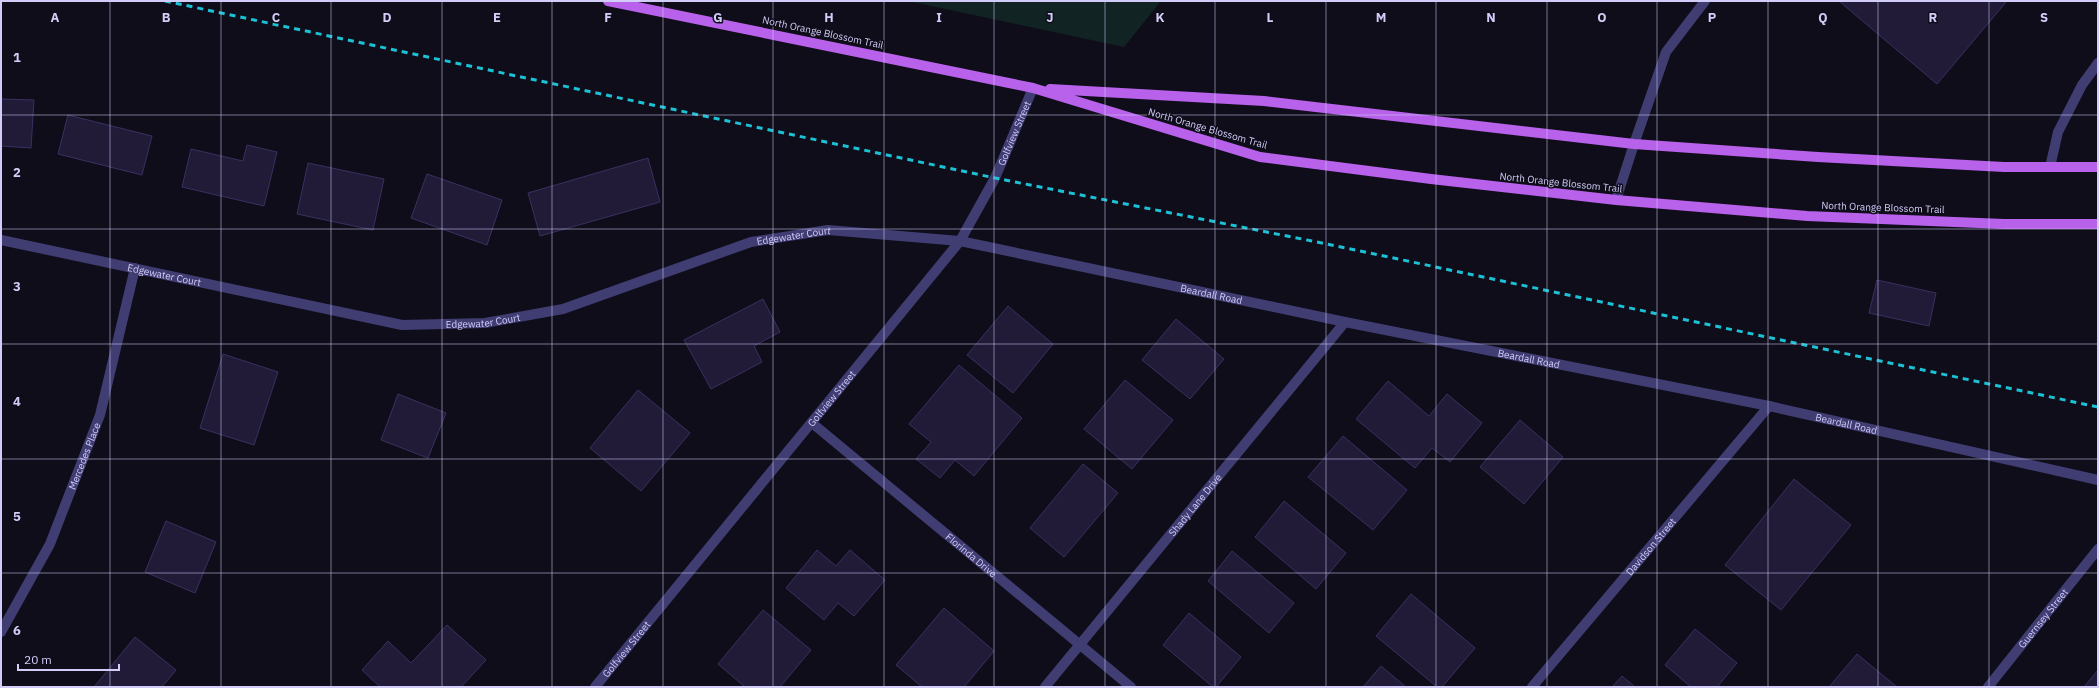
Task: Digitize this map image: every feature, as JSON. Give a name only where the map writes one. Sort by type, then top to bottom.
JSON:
[{"type":"main road","name":"North Orange Blossom Trail","points":[[608,1],[1033,88],[1260,157],[1431,179],[1616,200],[1807,216],[2004,224],[2098,224]]},
{"type":"main road","name":"North Orange Blossom Trail","points":[[1033,88],[1264,101],[1634,144],[1818,157],[2004,167],[2098,167]]},
{"type":"street","points":[[1616,200],[1666,52],[1705,1]]},
{"type":"street","points":[[2050,167],[2058,132],[2082,85],[2098,64]]},
{"type":"street","name":"Golfview Street","points":[[595,687],[960,241],[995,178],[1033,88]]},
{"type":"street","name":"Edgewater Court","points":[[1,240],[402,325],[485,324],[563,309],[751,242],[828,230],[960,241]]},
{"type":"street","name":"Beardall Road","points":[[960,241],[1345,322],[1769,406],[2098,480]]},
{"type":"street","name":"Mercedes Place","points":[[1,632],[50,544],[100,415],[135,268]]},
{"type":"street","name":"Shady Lane Drive","points":[[1045,687],[1345,322]]},
{"type":"street","name":"Davidson Street","points":[[1532,687],[1769,406]]},
{"type":"street","name":"Florinda Drive","points":[[812,423],[1131,687]]},
{"type":"street","name":"Guernsey Street","points":[[1988,687],[2098,549]]},
{"type":"shaded area","points":[[908,1],[1161,1],[1124,47]]},
{"type":"building","points":[[1839,1],[2007,1],[1937,84]]},
{"type":"building","points":[[1,99],[34,100],[31,148],[1,146]]},
{"type":"building","points":[[68,115],[152,136],[142,175],[58,154]]},
{"type":"building","points":[[247,145],[277,152],[264,206],[182,187],[191,149],[243,161]]},
{"type":"building","points":[[648,158],[660,202],[540,236],[528,193]]},
{"type":"building","points":[[308,163],[384,179],[373,230],[297,214]]},
{"type":"building","points":[[427,174],[502,200],[487,245],[411,218]]},
{"type":"building","points":[[1877,280],[1936,293],[1929,326],[1869,313]]},
{"type":"building","points":[[763,299],[780,332],[754,346],[762,362],[711,389],[684,340]]},
{"type":"building","points":[[1008,306],[1053,344],[1013,393],[967,355]]},
{"type":"building","points":[[1176,319],[1224,359],[1190,399],[1142,360]]},
{"type":"building","points":[[223,354],[278,372],[254,445],[200,428]]},
{"type":"building","points":[[959,365],[1022,418],[974,476],[955,460],[940,478],[916,459],[931,442],[909,424]]},
{"type":"building","points":[[1125,380],[1173,420],[1132,469],[1084,429]]},
{"type":"building","points":[[1388,381],[1429,416],[1447,394],[1482,423],[1450,462],[1432,448],[1415,468],[1356,419]]},
{"type":"building","points":[[638,390],[690,433],[641,491],[590,448]]},
{"type":"building","points":[[398,394],[446,413],[428,458],[381,440]]},
{"type":"building","points":[[1520,420],[1563,457],[1524,504],[1480,467]]},
{"type":"building","points":[[1343,436],[1407,490],[1373,530],[1308,477]]},
{"type":"building","points":[[1083,464],[1118,493],[1064,557],[1030,528]]},
{"type":"building","points":[[1794,479],[1851,525],[1781,610],[1725,565]]},
{"type":"building","points":[[1284,501],[1346,553],[1316,589],[1255,537]]},
{"type":"building","points":[[166,521],[216,542],[195,593],[145,572]]},
{"type":"building","points":[[817,550],[836,566],[850,550],[885,580],[854,616],[838,603],[824,620],[786,588]]},
{"type":"building","points":[[1232,551],[1294,603],[1269,633],[1208,581]]},
{"type":"building","points":[[1411,594],[1475,648],[1442,687],[1437,687],[1376,636]]},
{"type":"building","points":[[944,608],[994,651],[964,687],[922,687],[896,665]]},
{"type":"building","points":[[763,610],[811,650],[780,687],[745,687],[718,664]]},
{"type":"building","points":[[1189,613],[1241,657],[1216,687],[1213,687],[1163,645]]},
{"type":"building","points":[[447,625],[486,660],[461,687],[380,687],[362,670],[388,641],[411,663]]},
{"type":"building","points":[[1695,629],[1737,663],[1717,687],[1691,687],[1665,665]]},
{"type":"building","points":[[135,637],[176,670],[162,687],[94,687]]},
{"type":"building","points":[[1857,654],[1897,687],[1829,687]]},
{"type":"building","points":[[1381,666],[1406,687],[1363,687]]},
{"type":"building","points":[[2098,670],[2098,687],[2084,687]]},
{"type":"building","points":[[1622,676],[1635,687],[1612,687]]},
{"type":"railway","points":[[165,1],[995,178],[1327,244],[2098,407]]}]
